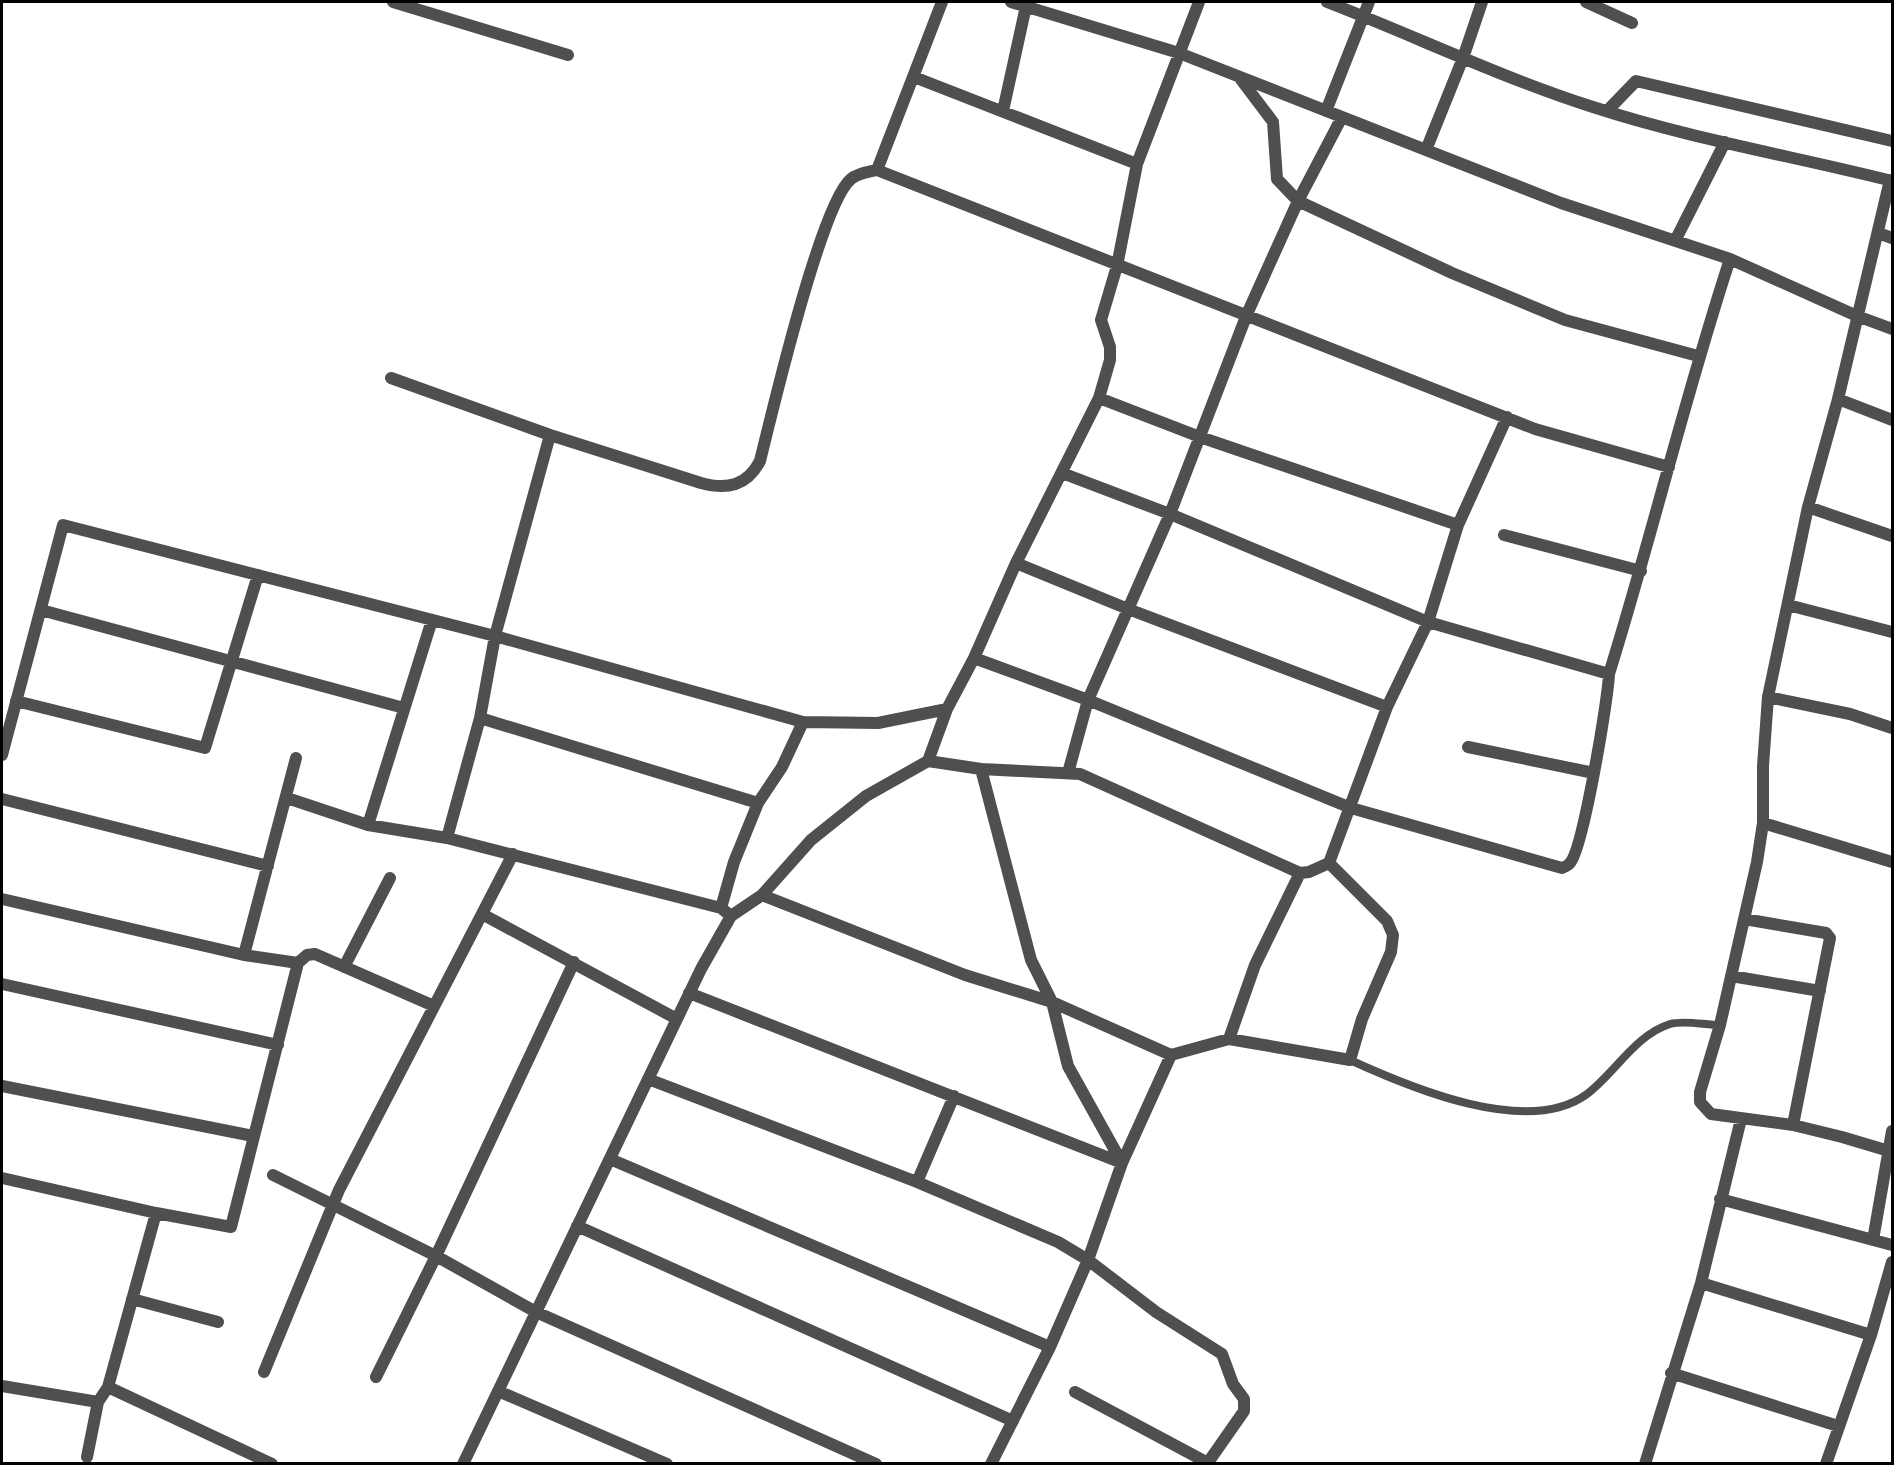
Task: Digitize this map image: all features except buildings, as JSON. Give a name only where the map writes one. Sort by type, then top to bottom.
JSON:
[{"type":"street","points":[[393,2],[568,55]]},
{"type":"street","points":[[877,170],[942,2]]},
{"type":"street","points":[[1011,2],[1179,53],[1562,203],[1730,259],[1857,316],[1893,328]]},
{"type":"street","points":[[287,798],[368,825],[447,838],[513,854],[726,912],[762,895],[811,840],[866,796],[928,760],[947,709],[974,658],[1016,563],[1099,398],[1110,360],[1110,347],[1101,320],[1117,266],[1137,164],[1199,2]]},
{"type":"street","points":[[1327,2],[1463,58],[1607,111],[1725,142],[1891,180],[1838,399],[1808,507],[1768,698],[1763,766],[1763,823],[1720,1025],[1700,1092],[1700,1102],[1711,1114],[1793,1125],[1889,1151]]},
{"type":"street","points":[[1326,111],[1369,2]]},
{"type":"street","points":[[1426,150],[1463,58],[1482,2]]},
{"type":"street","points":[[1586,2],[1632,22]]},
{"type":"street","points":[[1003,111],[1026,6]]},
{"type":"street","points":[[1238,76],[1273,122],[1277,178],[1298,201],[1452,273],[1565,320],[1698,356]]},
{"type":"street","points":[[914,77],[1137,164]]},
{"type":"street","points":[[1607,111],[1636,81],[1893,141]]},
{"type":"street","points":[[1068,773],[1088,700],[1170,514],[1247,314],[1298,201],[1342,117]]},
{"type":"street","points":[[1675,240],[1725,142]]},
{"type":"street","points":[[391,378],[550,435],[714,486],[739,483],[753,475],[760,461],[786,360],[821,242],[840,194],[851,179],[877,170],[1535,429],[1669,467]]},
{"type":"street","points":[[1878,233],[1893,238]]},
{"type":"street","points":[[974,658],[1088,700],[1351,808],[1562,868],[1569,865],[1594,773],[1610,674],[1641,571],[1698,356],[1730,259]]},
{"type":"street","points":[[1099,398],[1200,437],[1458,525]]},
{"type":"street","points":[[1838,399],[1893,420]]},
{"type":"street","points":[[928,760],[981,769],[1080,774],[1300,873],[1309,872],[1329,863],[1387,707],[1428,622],[1458,525],[1507,417]]},
{"type":"street","points":[[447,838],[480,718],[495,636],[550,435]]},
{"type":"street","points":[[1062,473],[1170,514],[1428,622],[1610,674]]},
{"type":"street","points":[[1808,507],[1893,536]]},
{"type":"street","points":[[2,755],[63,525],[495,636],[803,722],[878,723],[947,709]]},
{"type":"street","points":[[1504,535],[1641,571]]},
{"type":"street","points":[[1016,563],[1128,609],[1387,707]]},
{"type":"street","points":[[16,701],[205,748],[258,575]]},
{"type":"street","points":[[1788,605],[1893,632]]},
{"type":"street","points":[[41,610],[404,708]]},
{"type":"street","points":[[368,825],[432,620]]},
{"type":"street","points":[[1768,698],[1850,714],[1893,728]]},
{"type":"street","points":[[480,718],[758,803]]},
{"type":"street","points":[[463,1464],[690,993],[726,912],[734,862],[758,803],[782,767],[803,722]]},
{"type":"street","points":[[1468,747],[1594,773]]},
{"type":"street","points":[[244,955],[296,758]]},
{"type":"street","points":[[981,769],[1031,960],[1052,1002],[1068,1065],[1122,1163]]},
{"type":"street","points":[[2,799],[268,866]]},
{"type":"street","points":[[1763,823],[1893,862]]},
{"type":"street","points":[[264,1372],[333,1204],[513,854]]},
{"type":"street","points":[[762,895],[965,975],[1052,1002],[1171,1055],[1229,1039],[1350,1060],[1362,1019],[1391,952],[1393,935],[1387,921],[1329,863]]},
{"type":"street","points":[[1229,1039],[1255,965],[1300,873]]},
{"type":"street","points":[[344,967],[390,878]]},
{"type":"street","points":[[2,899],[244,955],[298,963]]},
{"type":"street","points":[[482,914],[677,1019]]},
{"type":"street","points":[[1744,919],[1826,933],[1830,938],[1793,1125]]},
{"type":"street","points":[[2,1178],[156,1213],[231,1227],[298,963],[308,955],[315,954],[434,1006]]},
{"type":"street","points":[[376,1377],[436,1256],[574,962]]},
{"type":"street","points":[[1731,976],[1820,992]]},
{"type":"street","points":[[2,984],[278,1045]]},
{"type":"street","points":[[690,993],[1122,1163]]},
{"type":"street","points":[[992,1464],[1050,1347],[1088,1260],[1122,1163],[1171,1055]]},
{"type":"street","points":[[648,1079],[917,1182],[1058,1242],[1088,1260],[1156,1312],[1222,1354],[1233,1384],[1244,1399],[1244,1411],[1208,1463],[1075,1392]]},
{"type":"street","points":[[2,1086],[253,1136]]},
{"type":"street","points":[[917,1182],[954,1096]]},
{"type":"street","points":[[1645,1464],[1671,1373],[1701,1283],[1741,1119]]},
{"type":"street","points":[[1873,1240],[1893,1131]]},
{"type":"street","points":[[610,1159],[1050,1347]]},
{"type":"street","points":[[273,1175],[436,1256],[536,1312],[876,1464]]},
{"type":"street","points":[[1720,1199],[1893,1245]]},
{"type":"street","points":[[87,1457],[98,1402],[108,1387],[156,1213]]},
{"type":"street","points":[[577,1226],[1013,1421]]},
{"type":"street","points":[[1826,1464],[1871,1335],[1893,1263]]},
{"type":"street","points":[[1701,1283],[1871,1335]]},
{"type":"street","points":[[132,1299],[218,1322]]},
{"type":"street","points":[[1671,1373],[1838,1426]]},
{"type":"street","points":[[2,1386],[98,1402]]},
{"type":"street","points":[[108,1387],[272,1464]]},
{"type":"street","points":[[498,1391],[667,1464]]},
{"type":"lane","points":[[1350,1060],[1388,1078],[1483,1107],[1522,1113],[1554,1110],[1587,1095],[1651,1033],[1672,1024],[1720,1025]]}]
